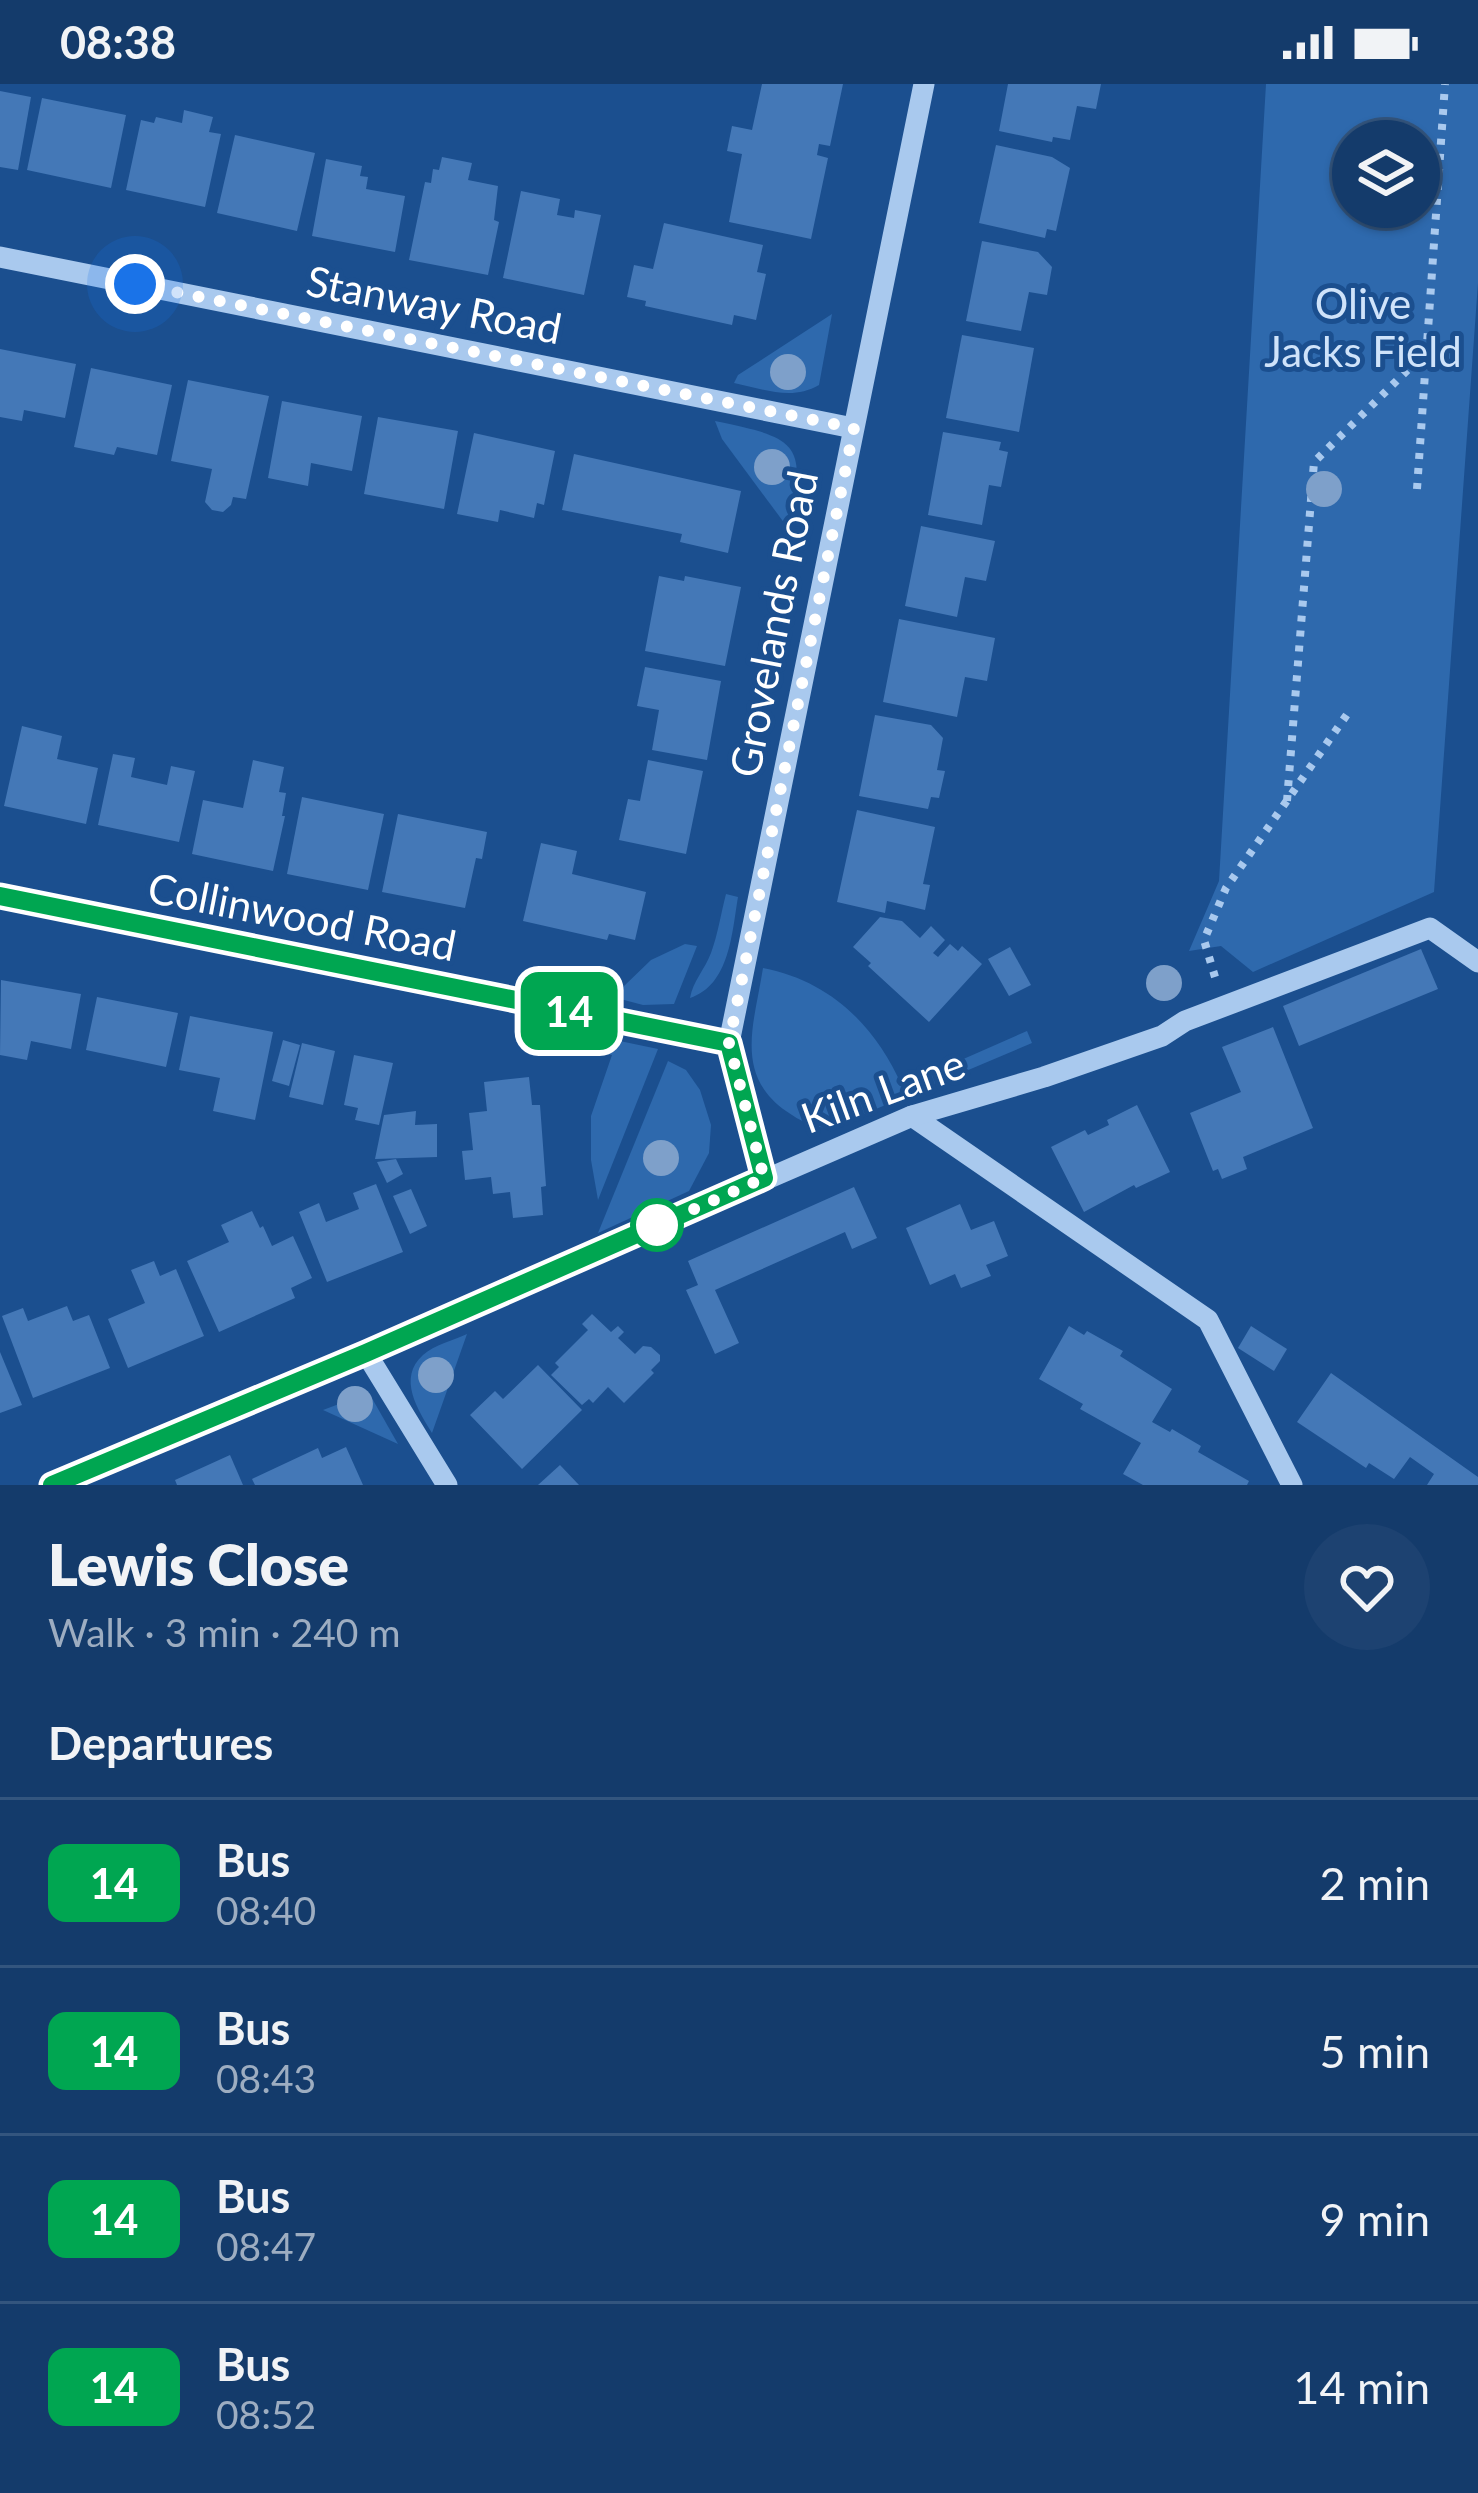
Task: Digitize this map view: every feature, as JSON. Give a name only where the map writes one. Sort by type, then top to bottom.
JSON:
[{"type":"street","name":"Grovelands Road","points":[[764,1178],[729,1043],[924,84]]},
{"type":"street","name":"Stanway Road","points":[[0,257],[854,428]]},
{"type":"street","name":"Collinwood Road","points":[[0,896],[729,1043]]},
{"type":"street","name":"Kiln Lane","points":[[52,1485],[913,1116],[1162,1036],[1185,1021],[1430,928],[1478,962]]},
{"type":"street","points":[[913,1116],[1208,1320],[1292,1485]]},
{"type":"street","points":[[366,1353],[447,1485]]},
{"type":"path","points":[[1418,489],[1445,84]]},
{"type":"path","points":[[1287,801],[1314,462],[1427,351]]},
{"type":"path","points":[[1224,1007],[1204,940],[1226,888],[1348,713]]},
{"type":"green space","name":"Olive Jacks Field","points":[[1266,84],[1478,84],[1478,283],[1434,892],[1253,972],[1221,946],[1189,951],[1219,881]]},
{"type":"green space","points":[[832,314],[819,385],[788,393],[734,383],[738,375]]},
{"type":"green space","points":[[715,421],[764,433],[790,449],[797,478],[788,528],[722,439]]},
{"type":"green space","points":[[726,894],[738,897],[727,956],[714,982],[690,998],[711,953]]},
{"type":"green space","points":[[685,944],[697,946],[674,1004],[643,1005],[609,996],[610,988],[623,987],[651,960]]},
{"type":"green space","points":[[763,968],[809,983],[848,1009],[878,1044],[902,1086],[1027,1031],[1032,1043],[831,1128],[813,1125],[791,1115],[769,1096],[753,1063],[753,1027]]},
{"type":"green space","points":[[572,1031],[658,1049],[598,1200],[591,1160],[591,1116],[612,1055],[570,1045]]},
{"type":"green space","points":[[668,1061],[686,1070],[700,1090],[711,1125],[709,1153],[689,1191],[598,1233]]},
{"type":"green space","points":[[467,1334],[432,1433],[412,1394],[411,1374],[428,1351]]},
{"type":"green space","points":[[363,1395],[373,1400],[398,1444],[323,1410]]},
{"type":"building","points":[[762,84],[843,84],[830,146],[819,144],[817,155],[828,158],[811,239],[729,222],[742,154],[727,151],[732,126],[752,130]]},
{"type":"building","points":[[1008,84],[1101,84],[1096,109],[1077,106],[1070,140],[1053,137],[1052,142],[999,131]]},
{"type":"building","points":[[0,91],[31,97],[18,170],[0,167]]},
{"type":"building","points":[[42,98],[126,115],[111,188],[27,170]]},
{"type":"building","points":[[184,110],[213,117],[209,132],[221,134],[205,207],[126,190],[141,120],[154,123],[156,117],[182,123]]},
{"type":"building","points":[[235,135],[315,153],[297,231],[217,213]]},
{"type":"building","points":[[996,145],[1052,157],[1070,168],[1056,231],[1047,229],[1045,238],[979,223]]},
{"type":"building","points":[[442,157],[472,163],[468,180],[498,186],[494,220],[499,222],[488,275],[409,260],[425,182],[431,183],[433,169],[439,170]]},
{"type":"building","points":[[326,159],[362,166],[360,176],[368,177],[366,189],[405,196],[395,252],[312,236]]},
{"type":"building","points":[[521,191],[560,199],[557,215],[574,218],[575,210],[601,215],[584,295],[503,278]]},
{"type":"building","points":[[664,223],[763,245],[757,272],[766,274],[756,320],[734,315],[732,325],[645,306],[646,301],[627,297],[634,265],[653,269]]},
{"type":"building","points":[[982,241],[1038,252],[1052,267],[1047,295],[1029,292],[1021,331],[966,321]]},
{"type":"building","points":[[962,335],[1034,348],[1019,432],[946,418]]},
{"type":"building","points":[[0,349],[76,364],[65,418],[24,410],[22,421],[0,417]]},
{"type":"building","points":[[91,368],[172,385],[157,455],[117,447],[114,455],[74,447]]},
{"type":"building","points":[[188,380],[269,396],[246,499],[233,497],[223,512],[205,502],[212,469],[171,461]]},
{"type":"building","points":[[282,401],[362,416],[352,471],[311,463],[308,486],[268,478]]},
{"type":"building","points":[[378,417],[458,431],[444,509],[364,494]]},
{"type":"building","points":[[943,432],[1001,442],[999,450],[1008,452],[1001,487],[989,485],[982,525],[928,515]]},
{"type":"building","points":[[474,433],[555,451],[544,505],[537,503],[534,518],[500,510],[498,522],[457,514]]},
{"type":"building","points":[[574,454],[741,491],[728,553],[680,542],[682,534],[562,510]]},
{"type":"building","points":[[921,526],[995,541],[986,581],[965,577],[957,617],[905,606]]},
{"type":"building","points":[[659,576],[741,587],[725,666],[645,651]]},
{"type":"building","points":[[899,619],[995,638],[987,681],[965,677],[957,717],[883,702]]},
{"type":"building","points":[[645,667],[721,681],[707,760],[652,750],[659,710],[637,706]]},
{"type":"building","points":[[875,715],[931,725],[943,738],[937,770],[945,771],[939,798],[931,797],[928,809],[859,796]]},
{"type":"building","points":[[22,726],[62,736],[57,759],[98,768],[86,824],[4,806]]},
{"type":"building","points":[[113,754],[135,758],[131,777],[167,785],[171,766],[195,771],[179,842],[98,825]]},
{"type":"building","points":[[253,760],[284,767],[279,792],[286,793],[285,816],[273,871],[192,854],[203,800],[243,808]]},
{"type":"building","points":[[648,760],[703,771],[686,854],[619,840],[628,799],[640,801]]},
{"type":"building","points":[[302,797],[384,814],[368,890],[287,874]]},
{"type":"building","points":[[857,810],[935,827],[923,884],[930,885],[925,910],[887,901],[885,913],[837,902]]},
{"type":"building","points":[[398,814],[487,832],[465,908],[382,892]]},
{"type":"building","points":[[541,843],[577,851],[572,874],[646,892],[635,940],[609,934],[607,940],[523,921]]},
{"type":"building","points":[[880,917],[902,921],[920,938],[931,926],[945,940],[933,953],[938,957],[950,944],[958,951],[962,946],[982,964],[929,1022],[853,947]]},
{"type":"building","points":[[1010,947],[1031,985],[1009,996],[988,959]]},
{"type":"building","points":[[1421,949],[1438,989],[1299,1046],[1283,1006]]},
{"type":"building","points":[[1,980],[81,994],[71,1049],[31,1041],[27,1060],[0,1055]]},
{"type":"building","points":[[97,997],[178,1013],[166,1067],[86,1050]]},
{"type":"building","points":[[190,1016],[273,1032],[255,1120],[213,1111],[220,1078],[179,1070]]},
{"type":"building","points":[[1273,1027],[1313,1128],[1243,1157],[1247,1169],[1222,1179],[1218,1169],[1213,1171],[1190,1113],[1241,1092],[1222,1047]]},
{"type":"building","points":[[283,1040],[300,1045],[289,1086],[272,1081]]},
{"type":"building","points":[[302,1043],[335,1051],[323,1105],[289,1097]]},
{"type":"building","points":[[354,1055],[393,1063],[379,1125],[355,1120],[358,1108],[344,1105]]},
{"type":"building","points":[[529,1077],[532,1105],[540,1105],[546,1186],[541,1187],[543,1215],[513,1218],[510,1192],[493,1194],[491,1177],[465,1180],[462,1151],[473,1150],[469,1113],[487,1111],[484,1082]]},
{"type":"building","points":[[1137,1105],[1170,1172],[1084,1212],[1051,1147],[1085,1130],[1088,1135],[1109,1125],[1107,1120]]},
{"type":"building","points":[[416,1111],[415,1125],[437,1124],[437,1157],[375,1159],[384,1115]]},
{"type":"building","points":[[396,1159],[403,1174],[387,1183],[377,1162]]},
{"type":"building","points":[[376,1184],[403,1252],[327,1282],[299,1212],[319,1203],[326,1222],[359,1209],[353,1193]]},
{"type":"building","points":[[854,1187],[877,1238],[852,1249],[845,1232],[715,1290],[739,1343],[715,1354],[686,1290],[698,1285],[688,1261]]},
{"type":"building","points":[[411,1189],[427,1226],[410,1234],[393,1196]]},
{"type":"building","points":[[960,1204],[971,1230],[994,1221],[1008,1256],[986,1265],[991,1276],[961,1288],[955,1274],[930,1285],[906,1228]]},
{"type":"building","points":[[252,1211],[272,1246],[293,1236],[312,1278],[291,1288],[295,1298],[219,1332],[187,1261],[229,1242],[221,1225]]},
{"type":"building","points":[[154,1261],[160,1276],[176,1269],[204,1336],[128,1368],[108,1319],[145,1303],[131,1270]]},
{"type":"building","points":[[67,1306],[73,1321],[89,1315],[110,1368],[33,1398],[2,1316],[23,1308],[28,1321]]},
{"type":"building","points":[[592,1314],[611,1332],[618,1326],[624,1332],[618,1338],[635,1354],[643,1346],[660,1355],[651,1370],[654,1373],[624,1403],[608,1387],[593,1403],[589,1399],[582,1405],[551,1375],[559,1367],[555,1363],[588,1330],[582,1324]]},
{"type":"building","points":[[1069,1326],[1123,1351],[1120,1356],[1172,1389],[1152,1422],[1201,1446],[1198,1452],[1249,1481],[1247,1485],[1143,1485],[1123,1474],[1141,1443],[1080,1409],[1083,1404],[1039,1379]]},
{"type":"building","points":[[1251,1326],[1287,1349],[1274,1371],[1238,1348]]},
{"type":"building","points":[[0,1352],[22,1405],[0,1413]]},
{"type":"building","points":[[538,1365],[582,1410],[522,1469],[470,1415],[495,1391],[503,1399]]},
{"type":"building","points":[[1331,1373],[1478,1477],[1478,1485],[1427,1485],[1434,1474],[1410,1457],[1394,1479],[1369,1463],[1366,1468],[1297,1422]]},
{"type":"building","points":[[346,1447],[363,1485],[255,1485],[252,1479],[318,1448],[322,1458]]},
{"type":"building","points":[[230,1455],[243,1485],[177,1485],[175,1480]]},
{"type":"building","points":[[560,1465],[579,1485],[538,1485]]},
{"type":"bus line","name":"14","points":[[0,896],[729,1043],[764,1178],[52,1485]]},
{"type":"route","points":[[135,284],[854,428],[729,1043],[764,1178],[645,1231],[657,1225]]}]
